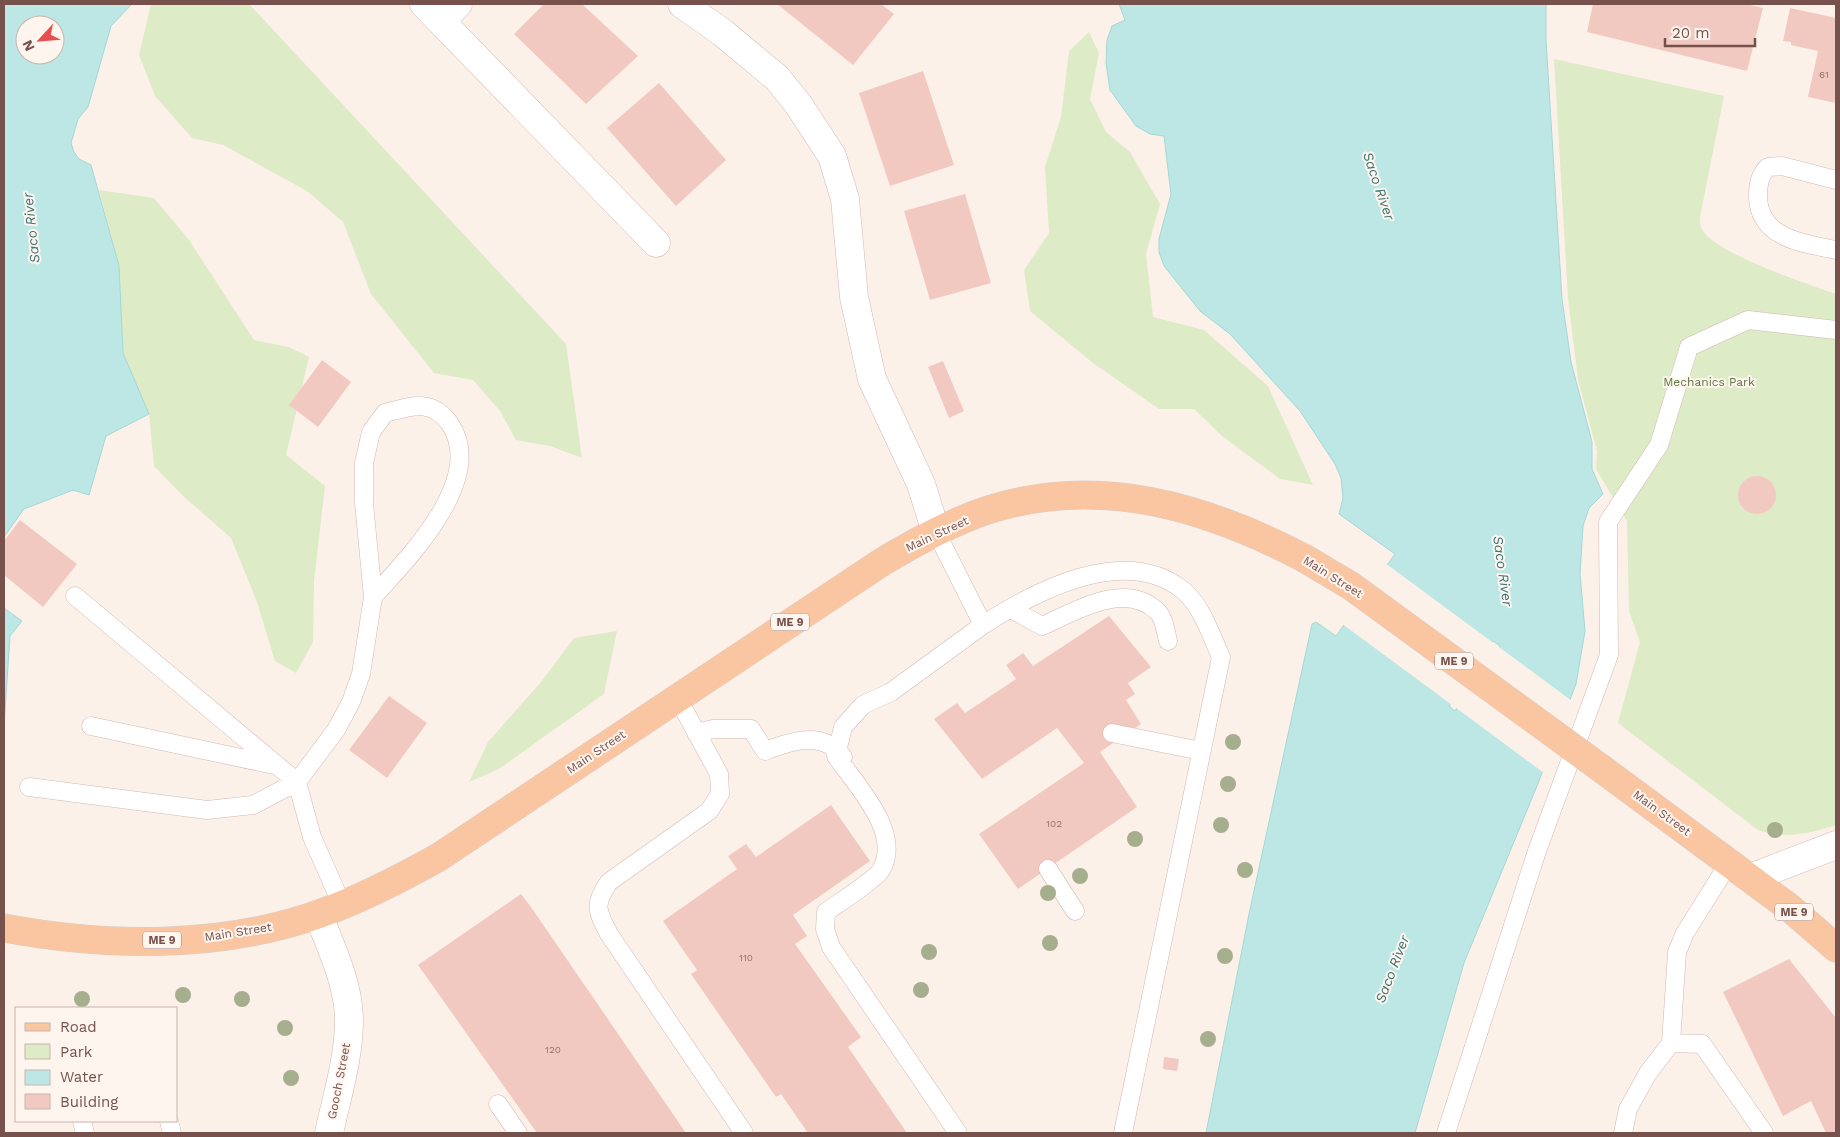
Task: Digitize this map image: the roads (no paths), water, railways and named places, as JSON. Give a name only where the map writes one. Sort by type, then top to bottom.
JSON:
[{"type":"main road","name":"Main Street","points":[[4,928],[77,938],[146,940],[200,938],[278,925],[330,910],[394,882],[439,856],[882,562],[936,532],[991,510],[1036,500],[1110,496],[1145,499],[1203,513],[1263,538],[1304,558],[1351,586],[1790,908],[1836,948]]},
{"type":"street","points":[[682,4],[723,33],[777,78],[798,104],[832,156],[845,198],[854,297],[872,379],[921,484],[936,532]]},
{"type":"street","points":[[441,9],[656,243]]},
{"type":"street","points":[[1739,870],[1836,846]]},
{"type":"street","name":"Gooch Street","points":[[329,1133],[346,1055],[349,1019],[333,950],[330,910]]},
{"type":"lane","points":[[1836,180],[1782,166],[1768,167],[1761,175],[1758,196],[1759,206],[1767,222],[1780,235],[1792,241],[1836,250]]},
{"type":"lane","points":[[1446,1133],[1537,851],[1609,655],[1608,522],[1660,445],[1689,347],[1748,320],[1836,330]]},
{"type":"lane","points":[[29,786],[207,810],[253,805],[297,782],[336,730],[351,702],[366,648],[373,597],[364,503],[364,463],[371,432],[385,413],[425,405],[443,414],[457,434],[460,467],[445,506],[411,554],[373,597]]},
{"type":"lane","points":[[936,532],[983,626]]},
{"type":"lane","points":[[958,1133],[831,947],[825,929],[826,912],[881,871],[888,848],[882,824],[836,756],[843,727],[863,704],[891,692],[983,626],[1011,609],[1063,583],[1104,572],[1135,570],[1164,578],[1185,592],[1204,619],[1221,657],[1123,1133]]},
{"type":"lane","points":[[76,596],[297,782],[330,910]]},
{"type":"lane","points":[[1011,609],[1042,626],[1104,599],[1139,599],[1160,613],[1168,641]]},
{"type":"lane","points":[[677,697],[719,774],[720,794],[715,804],[609,882],[598,898],[599,913],[620,951],[744,1133]]},
{"type":"lane","points":[[91,726],[277,766]]},
{"type":"lane","points":[[696,732],[713,729],[750,729],[765,751],[791,741],[806,740],[832,746],[847,762],[892,830],[894,843],[890,857],[820,914],[821,940],[947,1133]]},
{"type":"lane","points":[[1112,733],[1201,751]]},
{"type":"lane","points":[[1048,869],[1075,911]]},
{"type":"lane","points":[[1623,1133],[1628,1109],[1648,1073],[1671,1043],[1677,952],[1684,933],[1739,870]]},
{"type":"lane","points":[[1671,1043],[1702,1044],[1764,1133]]},
{"type":"lane","points":[[498,1104],[518,1133]]},
{"type":"water","name":"Saco River","points":[[4,4],[132,4],[111,26],[88,107],[78,119],[71,143],[79,159],[91,165],[119,266],[123,353],[149,414],[106,436],[89,495],[73,490],[24,509],[4,537]]},
{"type":"water","name":"Saco River","points":[[1119,4],[1546,4],[1546,40],[1562,299],[1571,362],[1592,442],[1592,469],[1603,494],[1589,508],[1583,526],[1580,574],[1585,631],[1576,684],[1537,786],[1464,963],[1415,1133],[1206,1133],[1249,914],[1312,624],[1316,622],[1336,636],[1395,554],[1339,514],[1343,498],[1341,478],[1335,464],[1300,411],[1230,334],[1200,311],[1164,266],[1159,252],[1159,239],[1171,194],[1164,136],[1150,134],[1136,126],[1110,90],[1106,63],[1107,40],[1112,26],[1125,20]],"holes":[[[1493,641],[1500,646],[1455,711],[1449,706]]]},
{"type":"water","points":[[4,608],[22,621],[10,636],[4,726]]},
{"type":"park label","name":"Mechanics Park","points":[[1709,382]]}]
